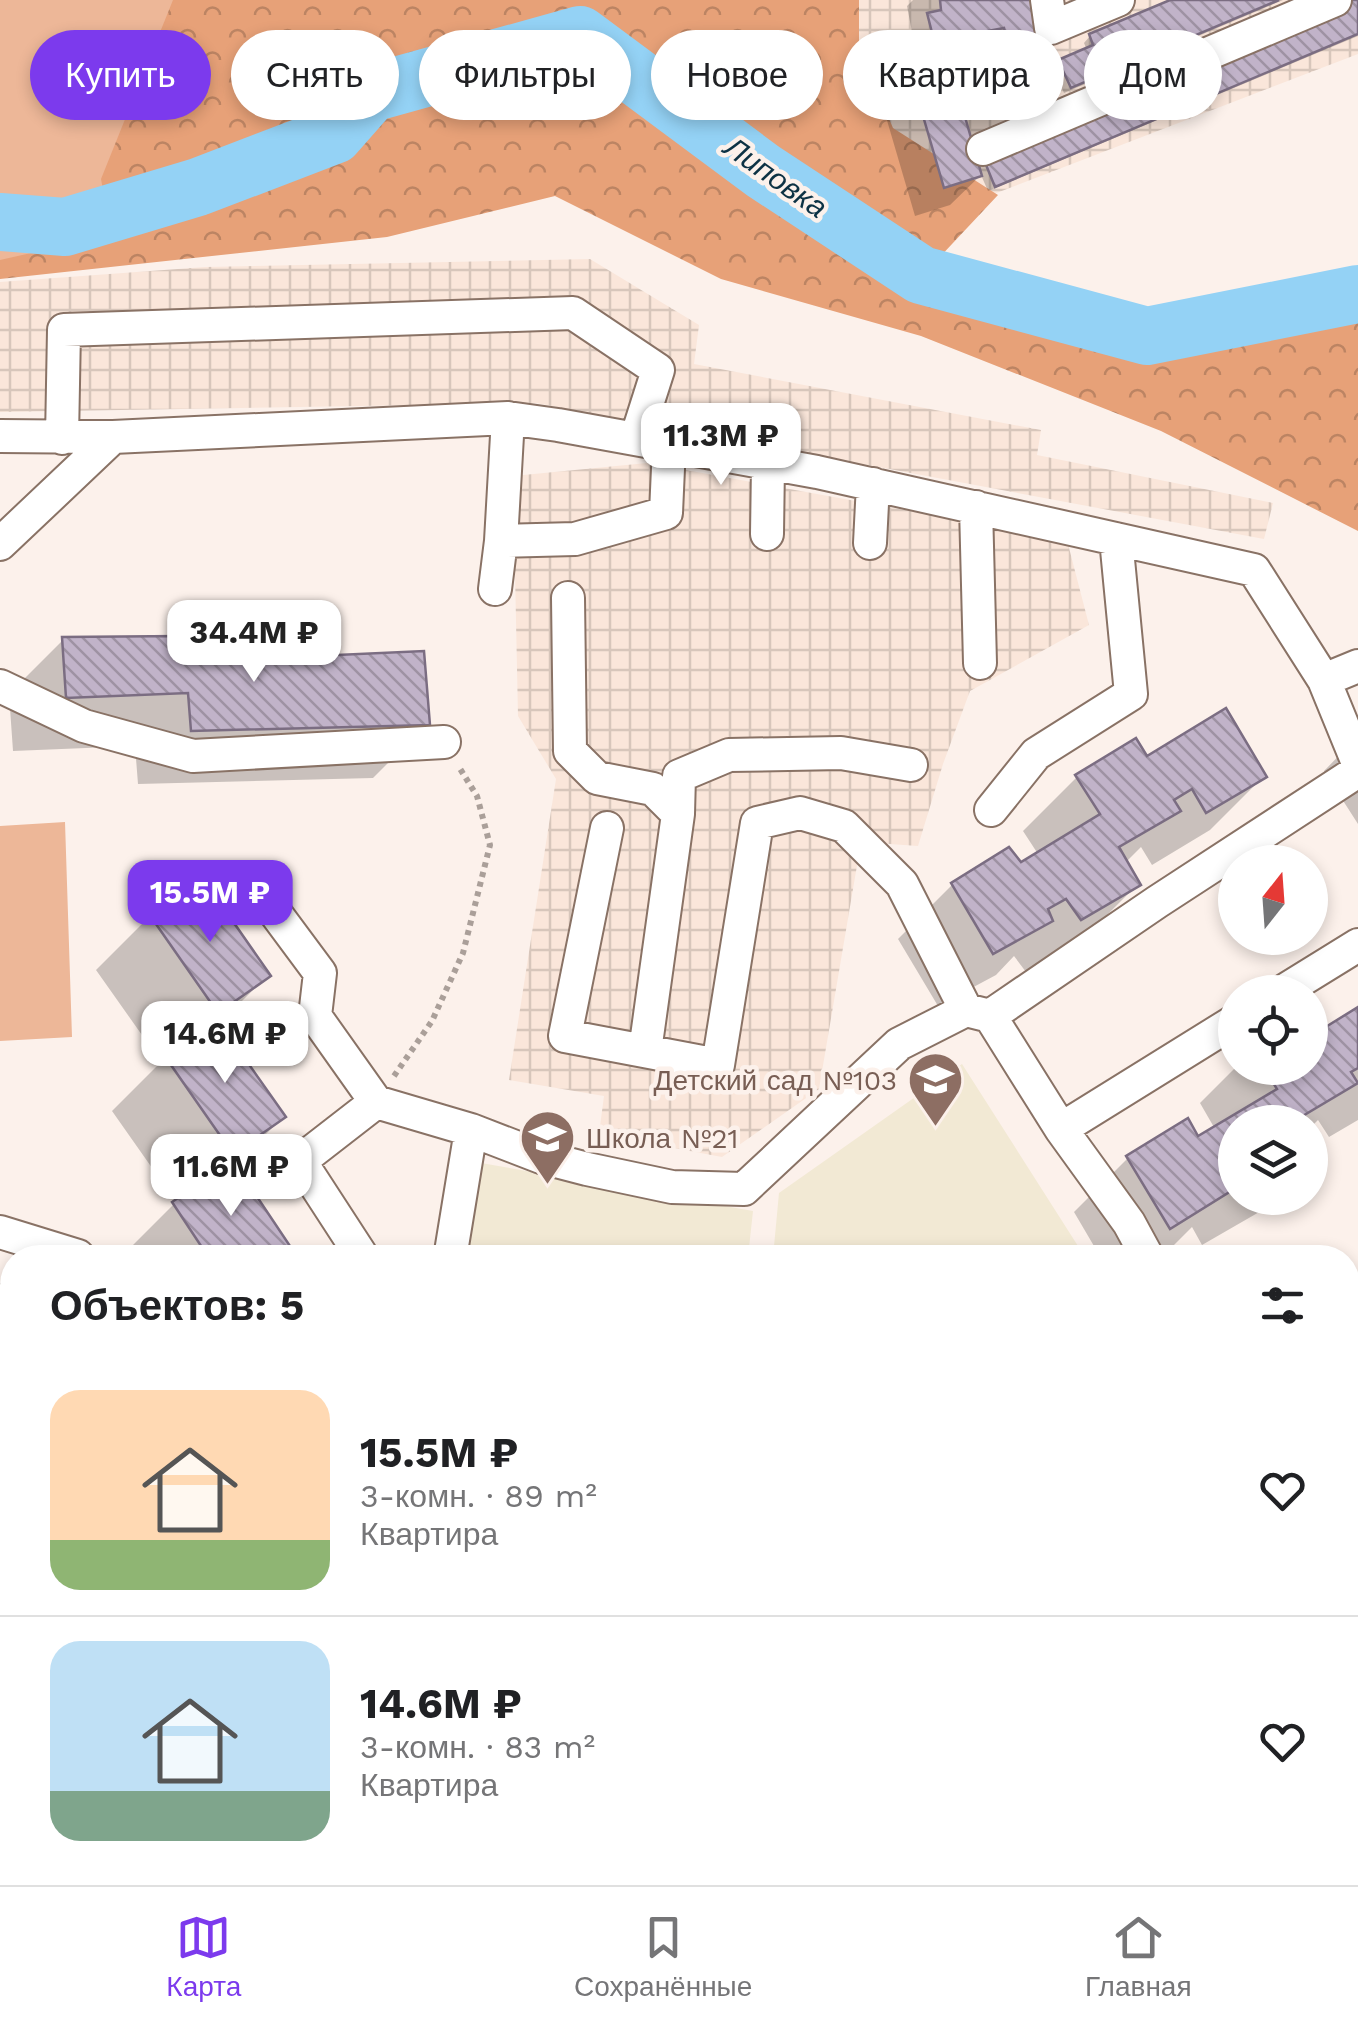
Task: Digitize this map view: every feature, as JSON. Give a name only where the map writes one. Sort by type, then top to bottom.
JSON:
[{"type":"street","points":[[1046,0],[1051,28],[1118,0]]},
{"type":"street","points":[[983,149],[1335,0]]},
{"type":"street","points":[[62,438],[64,330],[573,313],[658,370],[636,439]]},
{"type":"street","points":[[496,589],[508,418]]},
{"type":"street","points":[[0,436],[113,437],[508,418],[873,484],[1254,570],[1324,680],[1358,767],[1157,902],[978,1013],[900,1044],[744,1189],[672,1187],[586,1169],[541,1158],[470,1130],[376,1102],[314,1016],[320,972],[271,907]]},
{"type":"street","points":[[0,544],[113,437]]},
{"type":"street","points":[[501,540],[576,539],[666,514],[669,446]]},
{"type":"street","points":[[767,534],[768,465]]},
{"type":"street","points":[[870,543],[873,484]]},
{"type":"street","points":[[976,506],[980,663]]},
{"type":"street","points":[[991,810],[1036,754],[1130,694],[1116,538]]},
{"type":"street","points":[[568,598],[570,750],[597,778],[653,789],[678,814]]},
{"type":"street","points":[[1324,680],[1358,666]]},
{"type":"street","points":[[0,686],[84,726],[194,756],[444,742]]},
{"type":"street","points":[[645,1051],[678,814],[679,776],[729,755],[841,753],[911,765]]},
{"type":"street","points":[[607,828],[565,1036],[718,1066],[757,823],[800,813],[844,826],[902,884],[978,1013],[1141,1245]]},
{"type":"street","points":[[1310,975],[1358,946]]},
{"type":"street","points":[[1061,1129],[1218,1032]]},
{"type":"street","points":[[355,1245],[300,1161],[376,1102]]},
{"type":"street","points":[[452,1245],[470,1130]]},
{"type":"street","points":[[0,1232],[42,1245]]},
{"type":"path","points":[[376,1102],[432,1021],[463,953],[490,845],[476,796],[444,742]]},
{"type":"shaded area","points":[[0,0],[173,0],[161,30],[30,30],[30,120],[125,120],[101,179],[111,235],[0,260]]},
{"type":"shaded area","points":[[855,0],[1358,0],[1358,54],[1222,106],[1222,30],[1084,30],[1084,120],[1186,120],[994,194],[889,126],[886,120],[1064,120],[1064,30],[854,30]]},
{"type":"shaded area","points":[[590,259],[699,325],[694,364],[1041,430],[1037,455],[1273,503],[1264,539],[536,403],[0,412],[0,282],[205,267]]},
{"type":"shaded area","points":[[647,463],[1068,544],[1089,625],[970,691],[918,846],[861,842],[819,1089],[722,1157],[599,1134],[604,1096],[509,1080],[556,779],[518,716],[513,476]]},
{"type":"shaded area","points":[[65,822],[72,1037],[0,1041],[0,826]]},
{"type":"shaded area","name":"Детский сад №103","points":[[962,1064],[1077,1245],[774,1245],[779,1193]]},
{"type":"shaded area","name":"Школа №21","points":[[481,1163],[753,1211],[749,1245],[468,1245]]},
{"type":"green space","points":[[118,0],[859,0],[859,30],[843,30],[843,120],[890,120],[893,128],[998,195],[922,276],[1147,336],[1358,294],[1358,531],[1161,431],[921,336],[721,279],[555,196],[387,237],[0,279],[0,102],[30,76],[30,120],[211,120],[211,30],[83,30]]},
{"type":"building","points":[[940,0],[1033,0],[1039,30],[931,30],[927,13],[941,10]]},
{"type":"building","points":[[1170,0],[1279,0],[1208,30],[1099,30]]},
{"type":"building","points":[[1358,0],[1358,34],[1222,91],[1222,54]]},
{"type":"building","points":[[1084,49],[1084,82],[1071,88],[1064,73],[1064,57]]},
{"type":"building","points":[[1084,112],[1084,120],[1154,120],[995,187],[982,155]]},
{"type":"building","points":[[924,120],[966,120],[982,176],[944,188]]},
{"type":"building","points":[[181,636],[186,662],[424,651],[430,725],[191,731],[188,693],[66,698],[62,637]]},
{"type":"building","points":[[1226,708],[1267,777],[1206,813],[1192,789],[1174,800],[1181,811],[1119,847],[1141,885],[1081,920],[1066,899],[1048,909],[1053,921],[993,954],[951,883],[1009,847],[1021,862],[1100,814],[1075,775],[1136,738],[1147,756]]},
{"type":"building","points":[[202,877],[271,976],[218,1013],[149,914]]},
{"type":"building","points":[[1358,1007],[1358,1068],[1351,1072],[1358,1083],[1321,1105],[1250,1105],[1277,1089],[1275,1085],[1328,1085],[1328,1026]]},
{"type":"building","points":[[217,1019],[286,1117],[233,1154],[164,1055]]},
{"type":"building","points":[[1188,1118],[1198,1136],[1218,1124],[1218,1199],[1170,1229],[1126,1156]]},
{"type":"building","points":[[233,1161],[289,1245],[200,1245],[172,1202]]},
{"type":"waterway","name":"Липовка","points":[[0,222],[65,227],[198,187],[334,135],[371,93],[580,35],[763,171],[921,275],[1147,336],[1358,294]]},
{"type":"place","name":"Детский сад №103","points":[[936,1129]]},
{"type":"place","name":"Школа №21","points":[[547,1187]]}]
